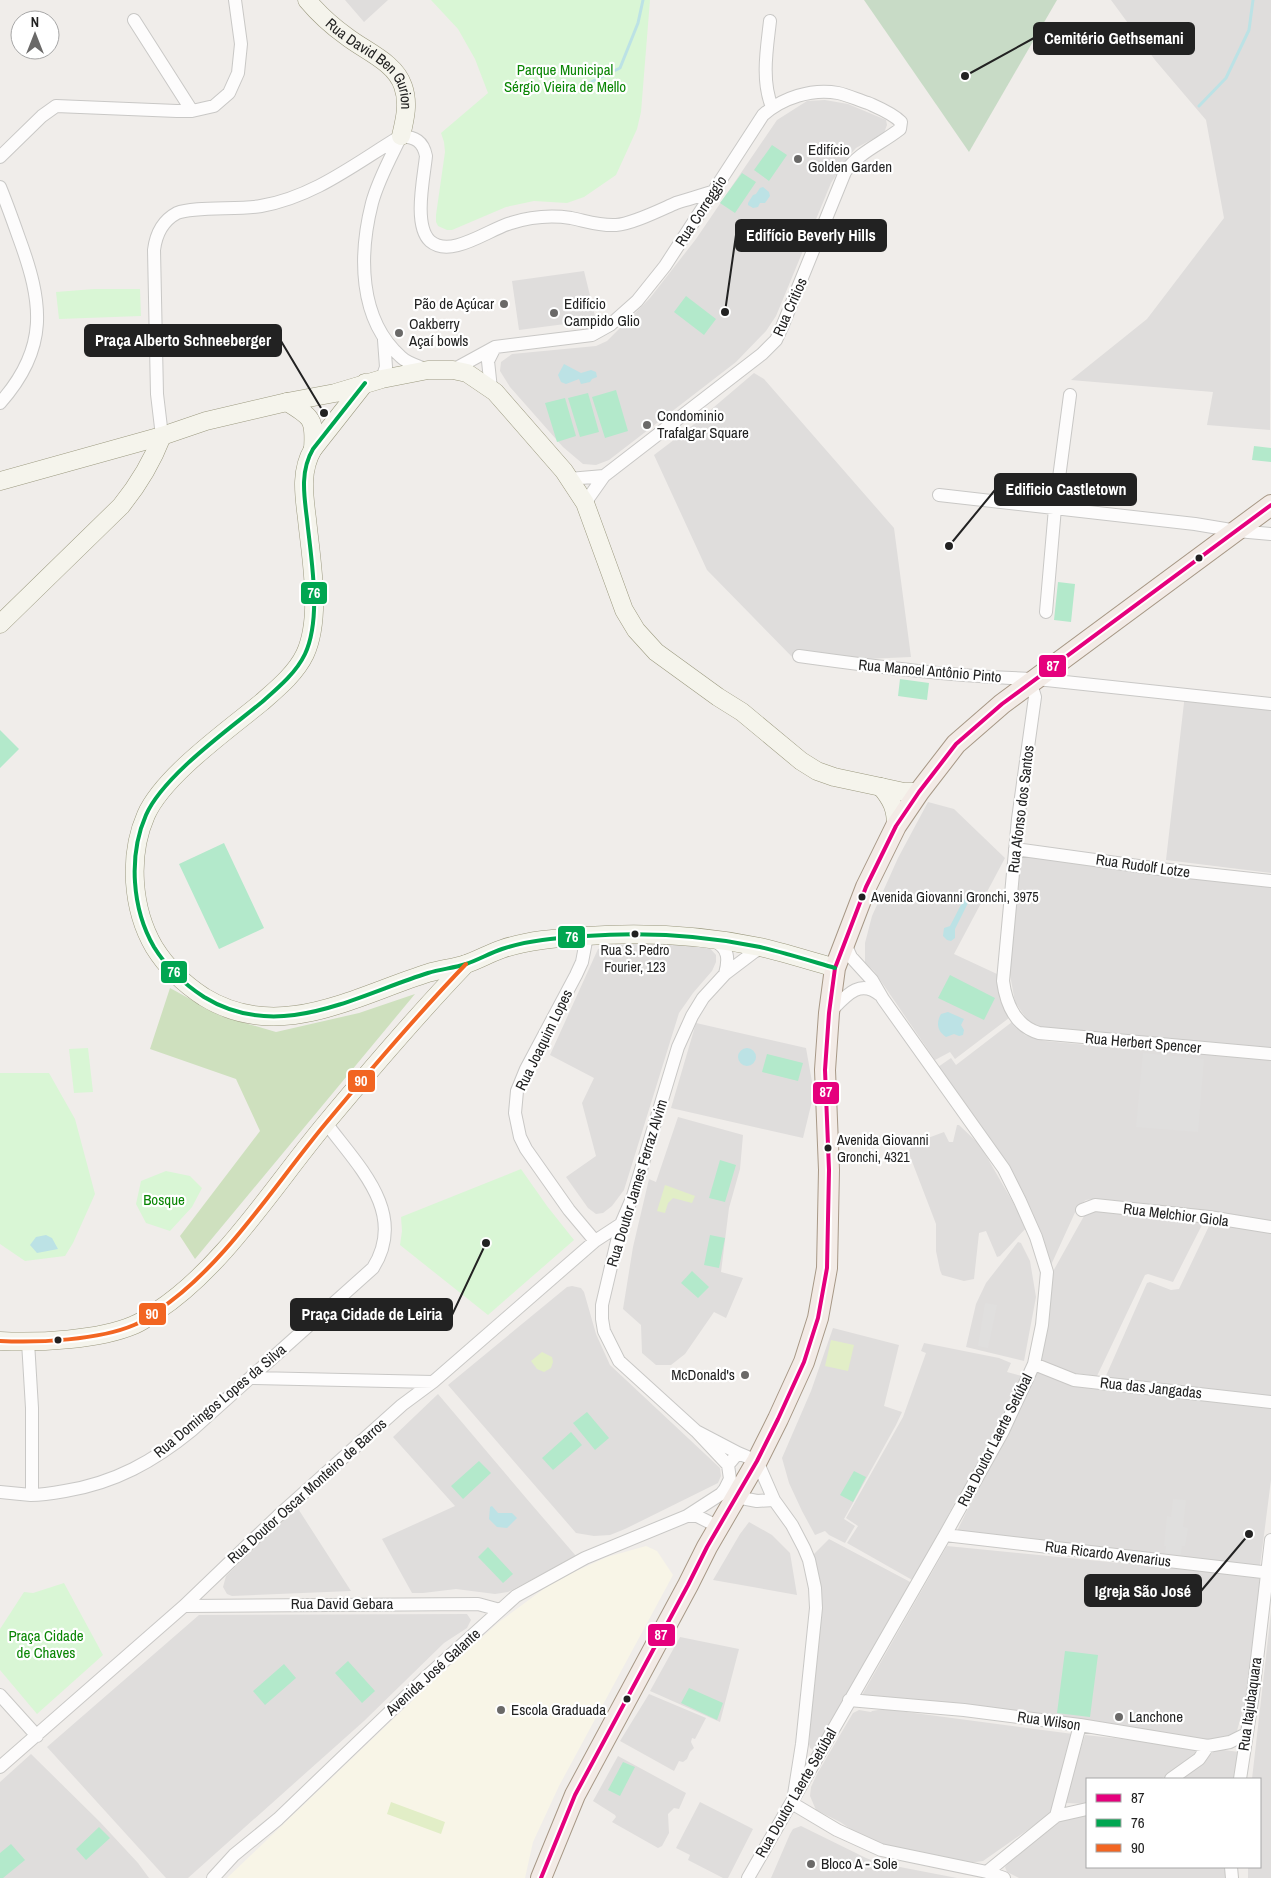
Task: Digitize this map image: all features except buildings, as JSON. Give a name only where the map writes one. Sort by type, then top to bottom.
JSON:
[{"type":"main road","points":[[541,1878],[575,1795],[719,1527],[757,1461],[804,1362],[818,1318],[827,1268],[829,1170],[825,1070],[829,1012],[835,968],[866,887],[896,826],[919,792],[956,744],[1002,704],[1271,505]]},
{"type":"street","points":[[0,157],[42,116],[56,106],[192,111],[206,108],[222,101],[229,94],[236,80],[240,63],[241,44],[235,0]]},
{"type":"street","name":"Rua David Ben Gurion","points":[[307,0],[316,11],[347,37],[376,55],[395,73],[402,84],[405,94],[405,118],[401,136],[372,202],[366,240],[364,275],[370,310],[384,340],[401,358],[428,370]]},
{"type":"street","points":[[134,20],[192,111]]},
{"type":"street","points":[[770,20],[766,61],[768,97],[772,107]]},
{"type":"street","name":"Rua Correggio","points":[[453,370],[495,347],[592,336],[610,325],[636,301],[665,266],[763,116],[772,107],[801,95],[818,92],[838,93],[880,108],[897,117],[901,122]]},
{"type":"street","name":"Rua Critios","points":[[585,504],[604,476],[770,347],[782,327],[845,172],[860,154],[900,129],[901,122]]},
{"type":"street","points":[[0,624],[121,506],[132,492],[155,454],[162,436],[157,394],[154,250],[155,240],[165,222],[172,216],[186,210],[237,210],[285,200],[323,184],[401,136],[417,139],[424,148],[426,156],[421,218],[423,231],[430,240],[440,247],[455,247],[508,224],[533,217],[570,218],[600,225],[618,225],[712,192]]},
{"type":"street","points":[[0,187],[33,280],[37,303],[34,345],[24,371],[0,403]]},
{"type":"street","name":"Rua David Ben Gurion","points":[[373,381],[386,367],[384,340]]},
{"type":"street","points":[[491,389],[488,361],[495,347]]},
{"type":"street","points":[[0,481],[162,436],[206,421],[335,393],[373,381],[428,370],[453,370],[467,374],[491,389],[569,478],[585,504],[624,610],[636,630],[656,652],[702,686],[742,712],[801,761],[817,771],[881,788],[919,792]]},
{"type":"street","points":[[373,381],[313,449],[307,459],[304,474],[304,494],[314,621],[311,637],[304,655],[288,677],[185,767],[155,800],[147,813],[136,850],[137,902],[144,929],[167,967],[194,990],[214,1002],[252,1015],[294,1016],[364,997],[416,978],[466,964],[504,948],[541,940],[633,933],[708,938],[762,948],[835,968]]},
{"type":"street","points":[[1046,612],[1055,508],[1070,395]]},
{"type":"street","points":[[287,402],[308,415],[314,430],[313,449]]},
{"type":"street","points":[[569,478],[604,476]]},
{"type":"street","points":[[939,495],[1271,534]]},
{"type":"street","name":"Rua Manoel Antônio Pinto","points":[[799,656],[876,667],[1271,704]]},
{"type":"street","name":"Rua Afonso dos Santos","points":[[1018,1021],[1006,999],[1003,981],[1015,849],[1035,697],[1034,681]]},
{"type":"street","points":[[881,788],[892,801],[896,816],[896,826]]},
{"type":"street","name":"Rua Rudolf Lotze","points":[[1015,849],[1160,869],[1271,881]]},
{"type":"street","name":"Rua Joaquim Lopes","points":[[587,936],[582,962],[526,1069],[517,1091],[515,1113],[520,1137],[526,1149],[568,1210],[595,1241]]},
{"type":"street","points":[[708,938],[724,947],[728,955],[725,974]]},
{"type":"street","name":"Rua Doutor Laerte Setúbal","points":[[748,1878],[1003,1431],[1034,1364],[1042,1325],[1048,1272],[1036,1237],[1004,1169],[882,998],[872,980],[851,957],[845,944]]},
{"type":"street","name":"Rua Doutor James Ferraz Alvim","points":[[728,1465],[696,1431],[619,1361],[604,1331],[602,1306],[622,1224],[633,1196],[678,1047],[685,1030],[703,998],[725,974],[762,948]]},
{"type":"street","points":[[0,1341],[28,1342],[78,1338],[114,1331],[136,1325],[172,1301],[204,1271],[237,1235],[326,1124],[428,1004],[466,964]]},
{"type":"street","points":[[416,978],[426,988],[429,997],[428,1004]]},
{"type":"street","points":[[829,1012],[849,992],[866,988],[882,998]]},
{"type":"street","name":"Rua Herbert Spencer","points":[[1018,1021],[1029,1030],[1039,1033],[1271,1054]]},
{"type":"street","name":"Rua Domingos Lopes da Silva","points":[[0,1492],[32,1495],[88,1487],[133,1471],[172,1446],[373,1268],[383,1251],[386,1227],[381,1203],[368,1179],[326,1124]]},
{"type":"street","name":"Rua Melchior Giola","points":[[1082,1210],[1095,1206],[1209,1217],[1271,1227]]},
{"type":"street","name":"Rua Doutor Oscar Monteiro de Barros","points":[[0,1767],[184,1606],[278,1516],[402,1405],[433,1382],[595,1241],[622,1224]]},
{"type":"street","points":[[28,1342],[32,1408],[32,1495]]},
{"type":"street","name":"Rua das Jangadas","points":[[1034,1364],[1074,1380],[1271,1402]]},
{"type":"street","points":[[251,1378],[433,1382]]},
{"type":"street","name":"Rua Doutor James Ferraz Alvim","points":[[696,1431],[738,1453]]},
{"type":"street","points":[[728,1465],[738,1453],[757,1461],[774,1500],[792,1525],[804,1548],[809,1560],[815,1588],[816,1608],[802,1744],[793,1801],[795,1805],[800,1810],[837,1830],[881,1850],[988,1872],[1004,1878]]},
{"type":"street","name":"Avenida José Galante","points":[[213,1878],[234,1855],[278,1819],[413,1689],[500,1610],[528,1588],[585,1558],[687,1516],[721,1494],[730,1479],[728,1465]]},
{"type":"street","points":[[736,1497],[757,1501],[774,1500]]},
{"type":"street","points":[[687,1516],[697,1516],[719,1527]]},
{"type":"street","name":"Rua Ricardo Avenarius","points":[[945,1535],[1269,1572]]},
{"type":"street","name":"Rua Itajubaquara","points":[[1240,1778],[1269,1572],[1271,1540]]},
{"type":"street","name":"Rua David Gebara","points":[[184,1606],[478,1604],[500,1610]]},
{"type":"street","points":[[0,1695],[37,1736]]},
{"type":"street","name":"Rua Wilson","points":[[849,1700],[964,1710],[1080,1725],[1208,1746],[1230,1742],[1246,1734]]},
{"type":"street","points":[[1056,1816],[1080,1725]]},
{"type":"street","points":[[1172,1778],[1199,1759],[1208,1746]]},
{"type":"street","points":[[988,1872],[1056,1816],[1086,1809]]},
{"type":"shaded area","points":[[345,0],[388,0],[364,22]]},
{"type":"shaded area","points":[[1111,0],[1271,0],[1270,430],[1207,425],[1213,392],[1071,380],[1147,319],[1224,218],[1206,120],[1155,60]]},
{"type":"shaded area","points":[[825,100],[848,104],[886,120],[887,125],[884,133],[856,148],[847,158],[831,183],[776,316],[766,331],[736,362],[609,460],[596,465],[583,464],[563,447],[510,387],[500,371],[501,362],[512,354],[596,346],[607,341],[650,298],[696,239],[777,120],[807,101]]},
{"type":"shaded area","points":[[584,271],[596,320],[519,330],[512,281]]},
{"type":"shaded area","points":[[754,373],[764,379],[894,528],[911,657],[797,662],[707,570],[654,455],[687,430]]},
{"type":"shaded area","points":[[1185,694],[1271,704],[1271,873],[1166,860]]},
{"type":"shaded area","points":[[928,802],[954,809],[1005,858],[954,954],[997,974],[1000,1000],[1009,1018],[955,1059],[950,1052],[935,1060],[874,971],[865,963],[865,943],[872,916],[898,858]]},
{"type":"shaded area","points":[[1020,856],[1271,887],[1271,1049],[1034,1030],[1015,1002],[1009,969]]},
{"type":"shaded area","points":[[660,943],[707,945],[716,955],[716,962],[712,971],[679,1013],[624,1190],[612,1206],[603,1213],[596,1214],[588,1208],[566,1177],[596,1156],[582,1103],[594,1078],[550,1055],[598,949],[608,945]]},
{"type":"shaded area","points":[[1012,1022],[1025,1035],[1045,1041],[1120,1048],[1271,1057],[1271,1221],[1093,1199],[1086,1200],[1078,1206],[1051,1265],[1024,1194],[938,1067],[951,1058],[956,1065]]},
{"type":"shaded area","points":[[696,1023],[806,1048],[814,1093],[803,1138],[671,1108]]},
{"type":"shaded area","points":[[1143,1053],[1204,1059],[1198,1132],[1136,1127]]},
{"type":"shaded area","points":[[678,1117],[743,1135],[740,1169],[729,1208],[721,1272],[743,1278],[726,1318],[714,1312],[685,1354],[671,1365],[656,1365],[642,1353],[641,1325],[623,1309],[633,1247],[649,1179],[656,1182]]},
{"type":"shaded area","points":[[957,1125],[980,1145],[1027,1227],[997,1257],[986,1231],[979,1233],[974,1279],[964,1281],[942,1275],[936,1251],[936,1224],[908,1151],[917,1142],[944,1132],[949,1142],[953,1142]]},
{"type":"shaded area","points":[[1095,1211],[1203,1223],[1173,1282],[1148,1274],[1145,1275],[1097,1376],[1067,1372],[1041,1362],[1051,1275],[1084,1216]]},
{"type":"shaded area","points":[[1210,1224],[1271,1233],[1271,1396],[1105,1378],[1147,1283],[1150,1282],[1171,1290],[1179,1289]]},
{"type":"shaded area","points":[[1018,1242],[1021,1243],[1030,1261],[1036,1297],[1024,1361],[966,1347],[976,1304],[986,1283]]},
{"type":"shaded area","points":[[567,1287],[581,1288],[584,1292],[596,1334],[610,1365],[720,1468],[721,1476],[718,1483],[610,1535],[594,1536],[576,1533],[448,1385]]},
{"type":"shaded area","points":[[985,1303],[997,1305],[988,1348],[978,1346]]},
{"type":"shaded area","points":[[833,1328],[899,1345],[884,1406],[902,1412],[844,1519],[855,1526],[845,1543],[825,1531],[815,1535],[789,1483],[782,1458],[811,1391]]},
{"type":"shaded area","points":[[924,1343],[999,1358],[1011,1363],[1007,1372],[1022,1376],[1010,1408],[965,1493],[962,1491],[956,1500],[914,1581],[847,1543],[858,1526],[846,1518],[903,1417],[926,1353],[921,1351]]},
{"type":"shaded area","points":[[1037,1369],[1065,1383],[1271,1404],[1271,1480],[1260,1566],[957,1531]]},
{"type":"shaded area","points":[[438,1394],[576,1556],[508,1592],[495,1594],[456,1589],[412,1593],[382,1539],[455,1506],[393,1437]]},
{"type":"shaded area","points":[[1173,1499],[1186,1500],[1183,1527],[1188,1528],[1185,1546],[1182,1546],[1180,1558],[1165,1557],[1166,1546],[1164,1546],[1167,1516],[1171,1517]]},
{"type":"shaded area","points":[[297,1507],[351,1591],[232,1596],[227,1594],[223,1587],[226,1576]]},
{"type":"shaded area","points":[[749,1522],[772,1535],[790,1553],[797,1595],[713,1580]]},
{"type":"shaded area","points":[[829,1539],[914,1584],[815,1751],[810,1748],[809,1744],[815,1661],[812,1556]]},
{"type":"shaded area","name":"Escola Graduada","points":[[646,1546],[657,1551],[673,1575],[559,1786],[533,1842],[525,1878],[227,1878],[435,1679],[499,1622],[556,1580],[607,1557]]},
{"type":"shaded area","points":[[947,1546],[1261,1577],[1247,1695],[1237,1731],[1233,1735],[1220,1740],[1205,1741],[862,1695]]},
{"type":"shaded area","points":[[1271,1612],[1271,1878],[1248,1878],[1248,1868],[1261,1868],[1261,1778],[1252,1778]]},
{"type":"shaded area","points":[[467,1614],[471,1620],[467,1628],[444,1643],[364,1721],[188,1878],[166,1878],[47,1747],[199,1615]]},
{"type":"shaded area","points":[[680,1637],[739,1649],[720,1722],[650,1691]]},
{"type":"shaded area","points":[[649,1694],[706,1718],[695,1739],[692,1738],[691,1742],[694,1748],[687,1759],[683,1762],[679,1761],[674,1771],[620,1741]]},
{"type":"shaded area","points":[[884,1709],[1073,1734],[1049,1815],[983,1861],[969,1863],[875,1845],[840,1822],[816,1810],[810,1796],[811,1787],[853,1713],[859,1710],[871,1712]]},
{"type":"shaded area","points":[[1085,1735],[1198,1747],[1199,1753],[1172,1774],[1162,1778],[1086,1778],[1086,1804],[1066,1803],[1069,1784]]},
{"type":"shaded area","points":[[1217,1749],[1246,1753],[1238,1778],[1182,1778]]},
{"type":"shaded area","points":[[31,1754],[100,1822],[138,1863],[149,1878],[0,1878],[0,1782]]},
{"type":"shaded area","points":[[618,1756],[686,1793],[679,1809],[674,1808],[668,1814],[669,1833],[662,1846],[658,1848],[612,1822],[616,1817],[615,1815],[593,1801]]},
{"type":"shaded area","points":[[700,1802],[753,1829],[728,1878],[723,1878],[688,1860],[690,1855],[676,1848]]},
{"type":"shaded area","points":[[1086,1809],[1086,1868],[1229,1868],[1229,1878],[1019,1878],[1007,1872],[1005,1867],[1014,1856],[1060,1820]]},
{"type":"shaded area","points":[[801,1826],[879,1863],[957,1878],[771,1878],[790,1834],[793,1829]]},
{"type":"green space","name":"Parque Municipal Sérgio Vieira de Mello","points":[[431,0],[650,0],[641,112],[637,129],[616,175],[584,197],[567,203],[534,201],[506,207],[452,230],[438,226],[436,215],[445,152],[441,133],[488,93],[475,59],[458,29]]},
{"type":"green space","points":[[864,0],[1057,0],[969,152]]},
{"type":"green space","points":[[772,145],[787,155],[769,181],[754,170]]},
{"type":"green space","points":[[742,173],[756,182],[735,213],[720,203]]},
{"type":"green space","points":[[94,289],[140,289],[141,316],[59,319],[56,292]]},
{"type":"green space","points":[[686,296],[716,319],[704,335],[674,312]]},
{"type":"green space","points":[[616,390],[628,431],[605,438],[592,397]]},
{"type":"green space","points":[[588,393],[599,432],[580,437],[568,398]]},
{"type":"green space","points":[[565,398],[576,436],[557,442],[545,403]]},
{"type":"green space","points":[[1254,446],[1271,448],[1271,462],[1252,460]]},
{"type":"green space","points":[[1058,582],[1075,584],[1071,622],[1054,620]]},
{"type":"green space","points":[[900,679],[929,683],[927,700],[898,696]]},
{"type":"green space","points":[[0,730],[19,749],[0,768]]},
{"type":"green space","points":[[224,843],[264,928],[219,949],[179,864]]},
{"type":"green space","points":[[950,975],[995,998],[984,1020],[938,998]]},
{"type":"green space","points":[[170,988],[221,1016],[276,1032],[359,1013],[415,994],[195,1259],[180,1236],[260,1131],[236,1079],[150,1049]]},
{"type":"green space","points":[[88,1048],[93,1092],[74,1093],[69,1049]]},
{"type":"green space","points":[[767,1054],[803,1063],[798,1081],[762,1072]]},
{"type":"green space","points":[[0,1073],[49,1073],[75,1119],[95,1194],[73,1243],[65,1256],[25,1261],[0,1244]]},
{"type":"green space","points":[[720,1160],[736,1165],[725,1202],[709,1198]]},
{"type":"green space","points":[[521,1169],[574,1240],[488,1315],[400,1245],[401,1217]]},
{"type":"green space","name":"Bosque","points":[[166,1171],[190,1176],[202,1188],[192,1207],[170,1231],[146,1223],[136,1204],[141,1181]]},
{"type":"green space","points":[[665,1185],[695,1196],[692,1203],[673,1198],[668,1203],[665,1213],[657,1211]]},
{"type":"green space","points":[[710,1235],[725,1238],[719,1268],[704,1265]]},
{"type":"green space","points":[[692,1271],[709,1287],[698,1298],[681,1283]]},
{"type":"green space","points":[[831,1340],[854,1345],[848,1371],[825,1366]]},
{"type":"green space","points":[[542,1352],[552,1357],[553,1362],[551,1368],[544,1372],[537,1369],[531,1361]]},
{"type":"green space","points":[[587,1412],[609,1438],[595,1450],[573,1423]]},
{"type":"green space","points":[[571,1432],[582,1445],[553,1470],[542,1458]]},
{"type":"green space","points":[[479,1461],[491,1473],[463,1499],[451,1486]]},
{"type":"green space","points":[[854,1471],[866,1477],[853,1502],[840,1495]]},
{"type":"green space","points":[[488,1547],[513,1574],[503,1583],[478,1557]]},
{"type":"green space","name":"Praça Cidade de Chaves","points":[[64,1583],[103,1655],[37,1714],[0,1670],[0,1629],[24,1592],[33,1593]]},
{"type":"green space","points":[[1065,1651],[1098,1655],[1090,1717],[1057,1713]]},
{"type":"green space","points":[[348,1661],[375,1691],[362,1703],[335,1673]]},
{"type":"green space","points":[[284,1664],[296,1678],[265,1705],[253,1691]]},
{"type":"green space","points":[[689,1688],[723,1703],[717,1720],[681,1703]]},
{"type":"green space","points":[[623,1762],[635,1767],[620,1796],[608,1790]]},
{"type":"green space","points":[[391,1802],[445,1822],[441,1834],[387,1814]]},
{"type":"green space","points":[[99,1827],[110,1838],[86,1860],[76,1849]]},
{"type":"green space","points":[[11,1844],[25,1860],[3,1878],[0,1878],[0,1853]]},
{"type":"water","points":[[763,187],[769,192],[770,196],[765,203],[760,203],[758,207],[753,208],[748,205],[753,195]]},
{"type":"water","points":[[564,364],[581,373],[591,370],[596,372],[597,377],[590,382],[581,384],[579,379],[566,384],[561,382],[558,375]]},
{"type":"water","points":[[964,899],[969,901],[955,929],[955,938],[951,941],[947,940],[943,936],[944,928],[950,926]]},
{"type":"water","points":[[948,1012],[964,1019],[961,1025],[964,1030],[963,1035],[954,1034],[946,1037],[941,1032],[938,1027],[939,1017],[941,1014]]},
{"type":"water","points":[[743,1048],[751,1048],[756,1053],[754,1064],[743,1066],[738,1061],[738,1053]]},
{"type":"water","points":[[46,1235],[52,1238],[58,1249],[37,1253],[30,1245],[36,1237]]},
{"type":"water","points":[[492,1506],[498,1513],[512,1513],[517,1518],[507,1528],[497,1527],[489,1519],[490,1507]]},
{"type":"waterway","points":[[585,85],[620,68],[638,23],[643,0]]},
{"type":"waterway","points":[[1199,106],[1226,78],[1249,30],[1253,0]]},
{"type":"transit line","name":"76","points":[[365,383],[313,449],[306,466],[304,492],[313,570],[314,606],[313,623],[305,654],[297,668],[280,686],[181,769],[154,800],[140,831],[135,865],[137,899],[147,932],[164,962],[183,981],[204,997],[232,1010],[260,1016],[289,1016],[317,1011],[345,1003],[428,973],[466,964],[512,946],[533,941],[565,938],[630,934],[695,937],[760,947],[835,968]]},
{"type":"transit line","name":"87","points":[[541,1878],[575,1795],[707,1547],[757,1461],[804,1362],[818,1318],[827,1268],[829,1170],[825,1070],[829,1013],[835,968],[866,887],[896,826],[919,792],[956,744],[1002,704],[1271,505]]},
{"type":"transit line","name":"90","points":[[0,1341],[68,1339],[120,1330],[143,1321],[181,1293],[226,1249],[377,1062],[466,964]]},
{"type":"place","name":"Cemitério Gethsemani","points":[[965,76]]},
{"type":"place","name":"Edifício Golden Garden","points":[[798,159]]},
{"type":"place","name":"Pão de Açúcar","points":[[504,304]]},
{"type":"place","name":"Edifício Beverly Hills","points":[[725,312]]},
{"type":"place","name":"Edifício Campido Glio","points":[[554,313]]},
{"type":"place","name":"Oakberry Açaí bowls","points":[[399,333]]},
{"type":"place","name":"Praça Alberto Schneeberger","points":[[324,413]]},
{"type":"place","name":"Condominio Trafalgar Square","points":[[647,425]]},
{"type":"place","name":"Edificio Castletown","points":[[949,546]]},
{"type":"place","name":"Avenida Giovanni Gronchi, 3975","points":[[862,897]]},
{"type":"place","name":"Rua S. Pedro Fourier, 123","points":[[635,934]]},
{"type":"place","name":"Avenida Giovanni Gronchi, 4321","points":[[828,1148]]},
{"type":"place","name":"Praça Cidade de Leiria","points":[[486,1243]]},
{"type":"place","name":"McDonald's","points":[[745,1375]]},
{"type":"place","name":"Igreja São José","points":[[1249,1534]]},
{"type":"place","name":"Escola Graduada","points":[[501,1710]]},
{"type":"place","name":"Lanchone","points":[[1119,1717]]},
{"type":"place","name":"Bloco A - Sole","points":[[811,1864]]}]
